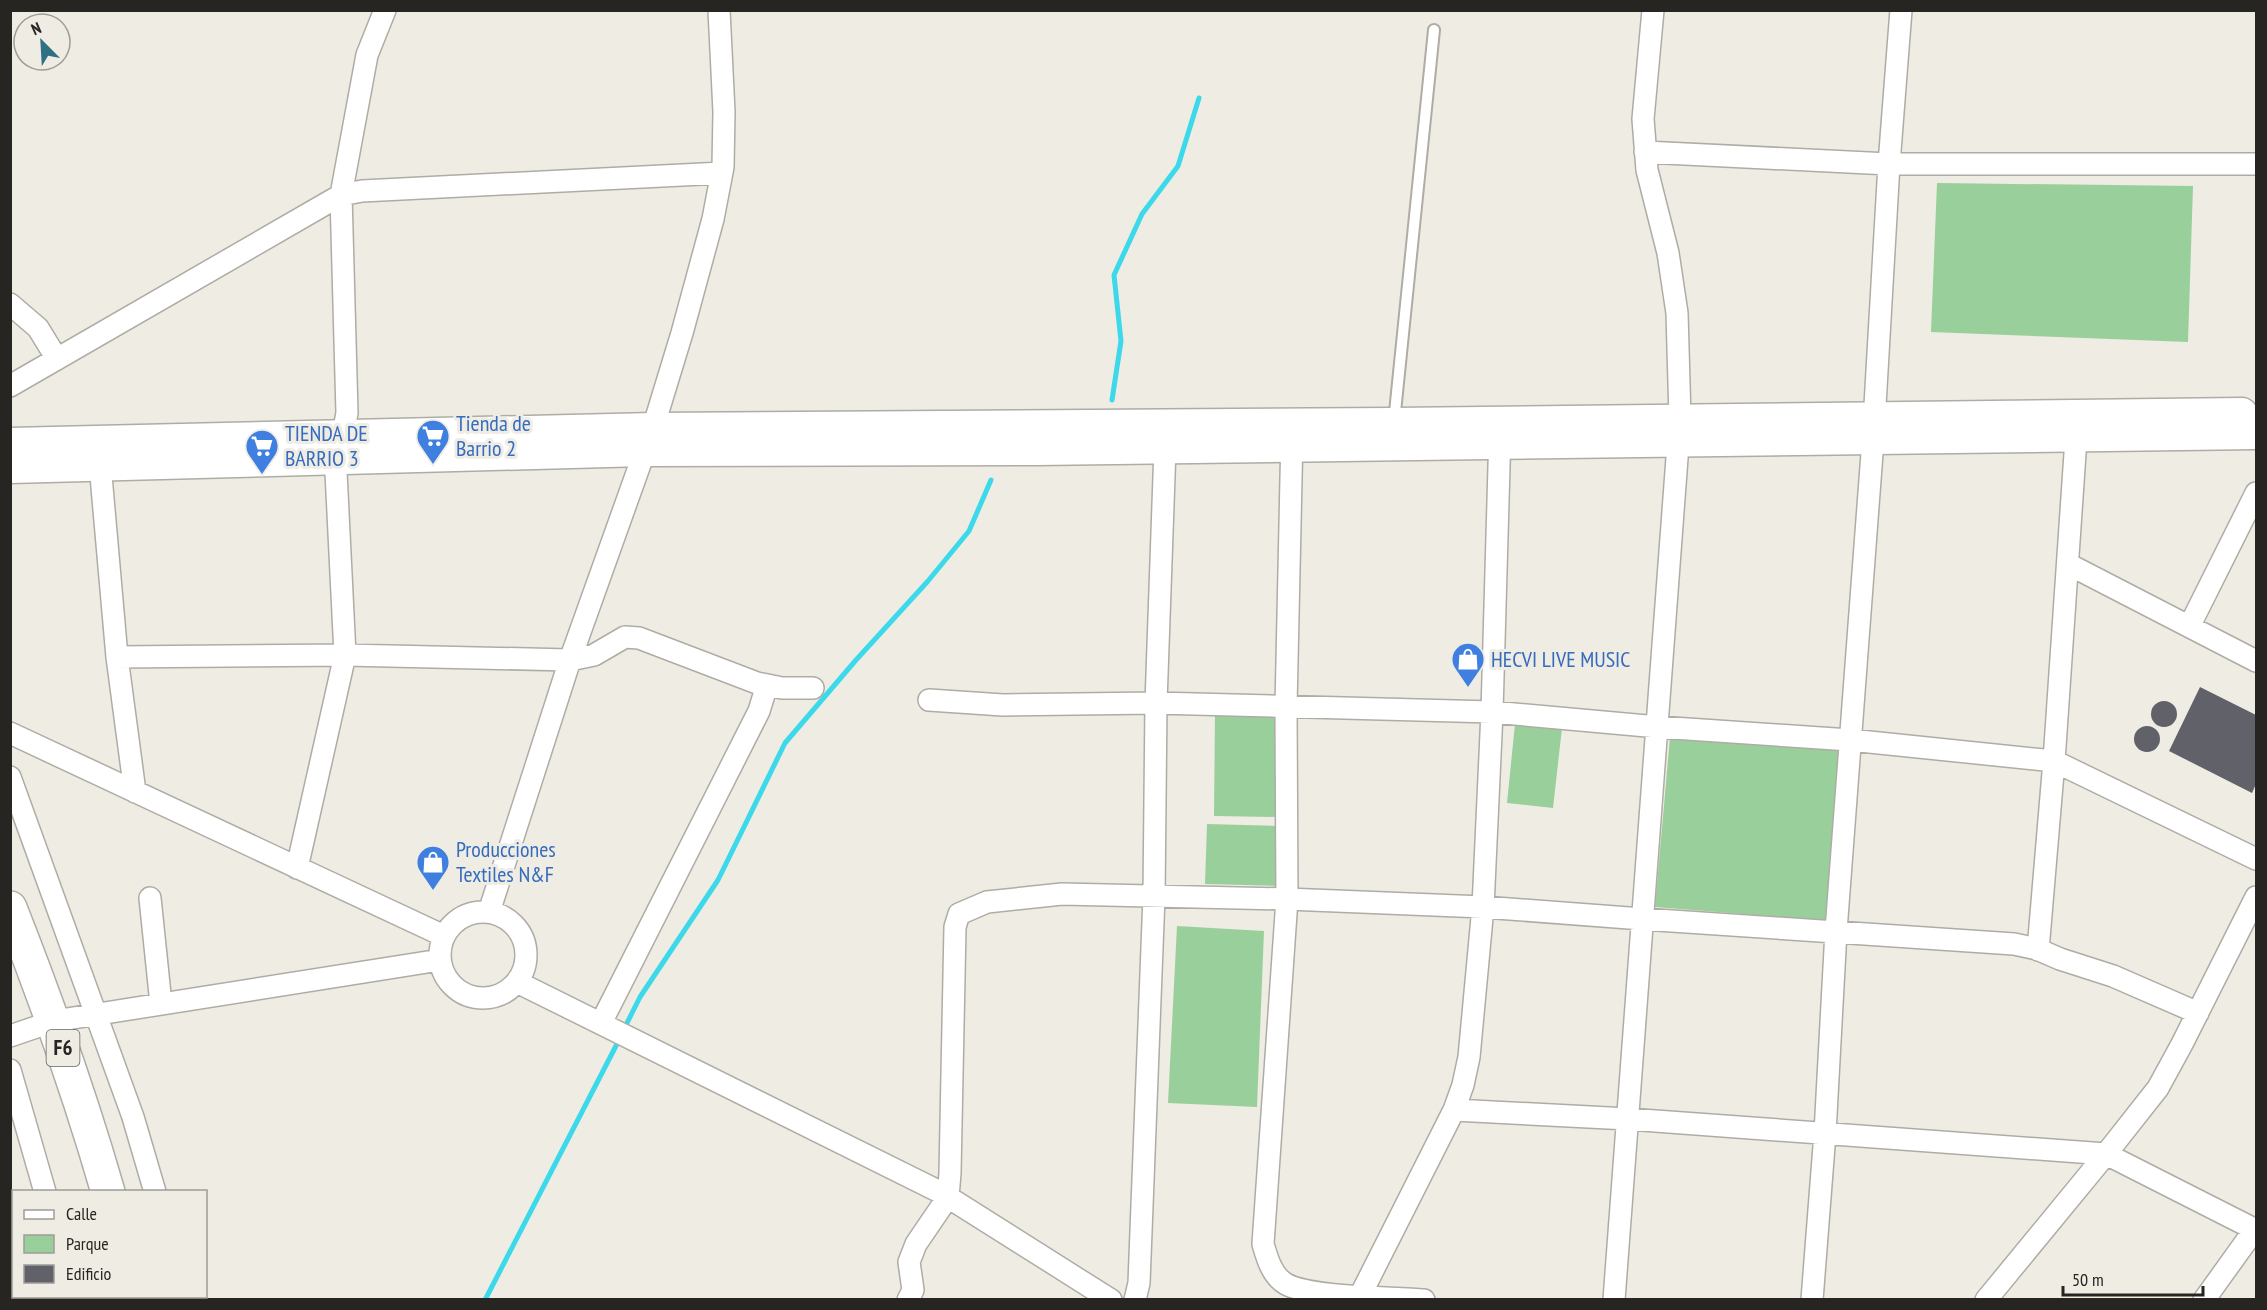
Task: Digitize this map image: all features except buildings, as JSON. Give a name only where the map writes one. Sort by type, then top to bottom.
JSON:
[{"type":"highway","name":"F6","points":[[10,908],[54,1021],[85,1112],[108,1190]]},
{"type":"street","points":[[297,868],[345,655],[336,472],[346,413],[341,195],[367,55],[385,10]]},
{"type":"street","points":[[489,912],[570,660],[649,439],[682,333],[713,219],[722,173],[724,112],[719,10]]},
{"type":"street","points":[[1614,1299],[1679,430],[1677,313],[1668,254],[1647,170],[1645,152],[1643,119],[1653,10]]},
{"type":"street","points":[[1812,1299],[1901,10]]},
{"type":"street","points":[[1645,152],[1889,164],[2256,164]]},
{"type":"street","points":[[10,386],[341,195],[362,191],[722,173]]},
{"type":"street","points":[[10,304],[38,328],[57,359]]},
{"type":"street","points":[[10,468],[99,453],[649,439],[1291,435],[2077,426],[2256,413]]},
{"type":"street","points":[[649,439],[1036,450],[1165,448],[1394,423],[1500,432]]},
{"type":"street","points":[[2077,426],[2256,434]]},
{"type":"street","points":[[2038,950],[2054,761],[2077,426]]},
{"type":"street","points":[[1360,1297],[1454,1110],[1463,1085],[1469,1057],[1483,907],[1492,712],[1500,432]]},
{"type":"street","points":[[1291,435],[1286,707],[1287,899],[1263,1244],[1273,1271],[1284,1283],[1304,1292],[1328,1296],[1424,1299]]},
{"type":"street","points":[[10,442],[99,453]]},
{"type":"street","points":[[1135,1299],[1139,1283],[1154,896],[1156,703],[1165,448]]},
{"type":"street","points":[[99,453],[117,657],[135,792]]},
{"type":"street","points":[[2190,626],[2256,493]]},
{"type":"street","points":[[2068,564],[2256,660]]},
{"type":"street","points":[[117,657],[345,655],[570,660],[594,655],[624,637],[639,638],[767,685],[782,688],[813,688]]},
{"type":"street","points":[[601,1023],[759,711],[767,685]]},
{"type":"street","points":[[929,700],[1003,705],[1156,703],[1492,712],[1658,727],[1850,740],[2054,761],[2256,859]]},
{"type":"street","points":[[10,733],[444,936]]},
{"type":"street","points":[[10,777],[96,1014],[155,1190]]},
{"type":"street","points":[[908,1299],[914,1290],[909,1262],[915,1244],[948,1197],[951,1161],[954,927],[959,914],[987,902],[1062,894],[1287,899],[1483,907],[2014,944],[2113,976],[2198,1012]]},
{"type":"street","points":[[1986,1299],[2158,1088],[2256,897]]},
{"type":"street","points":[[150,898],[160,1004]]},
{"type":"street","points":[[476,912],[489,912],[513,923],[523,939],[526,958],[517,982],[506,992],[492,997],[478,998],[464,994],[452,986],[444,974],[440,960],[440,948],[444,936],[452,925],[476,912]]},
{"type":"street","points":[[10,1036],[54,1021],[440,960]]},
{"type":"street","points":[[517,982],[878,1160],[948,1197],[1111,1299]]},
{"type":"street","points":[[10,1070],[45,1190]]},
{"type":"street","points":[[1454,1110],[1628,1119],[2106,1154],[2256,1230],[2204,1299]]},
{"type":"lane","points":[[1394,423],[1434,30]]},
{"type":"green space","points":[[1937,183],[2193,186],[2188,342],[1931,332]]},
{"type":"green space","points":[[1215,711],[1280,712],[1279,817],[1214,816]]},
{"type":"green space","points":[[1515,724],[1562,728],[1553,808],[1507,803]]},
{"type":"green space","points":[[1670,737],[1842,751],[1828,921],[1655,907]]},
{"type":"green space","points":[[1207,824],[1279,826],[1278,886],[1205,884]]},
{"type":"green space","points":[[1177,926],[1264,931],[1257,1107],[1168,1103]]},
{"type":"waterway","points":[[1112,400],[1121,341],[1114,275],[1142,214],[1178,166],[1199,98]]},
{"type":"waterway","points":[[623,1031],[640,997],[718,880],[785,743],[928,581],[969,531],[991,480]]},
{"type":"waterway","points":[[485,1300],[619,1040]]},
{"type":"place","name":"Tienda de Barrio 2","points":[[433,465]]},
{"type":"place","name":"TIENDA DE BARRIO 3","points":[[262,475]]},
{"type":"place","name":"HECVI LIVE MUSIC","points":[[1468,688]]},
{"type":"place","name":"Producciones Textiles N&F","points":[[433,891]]}]
